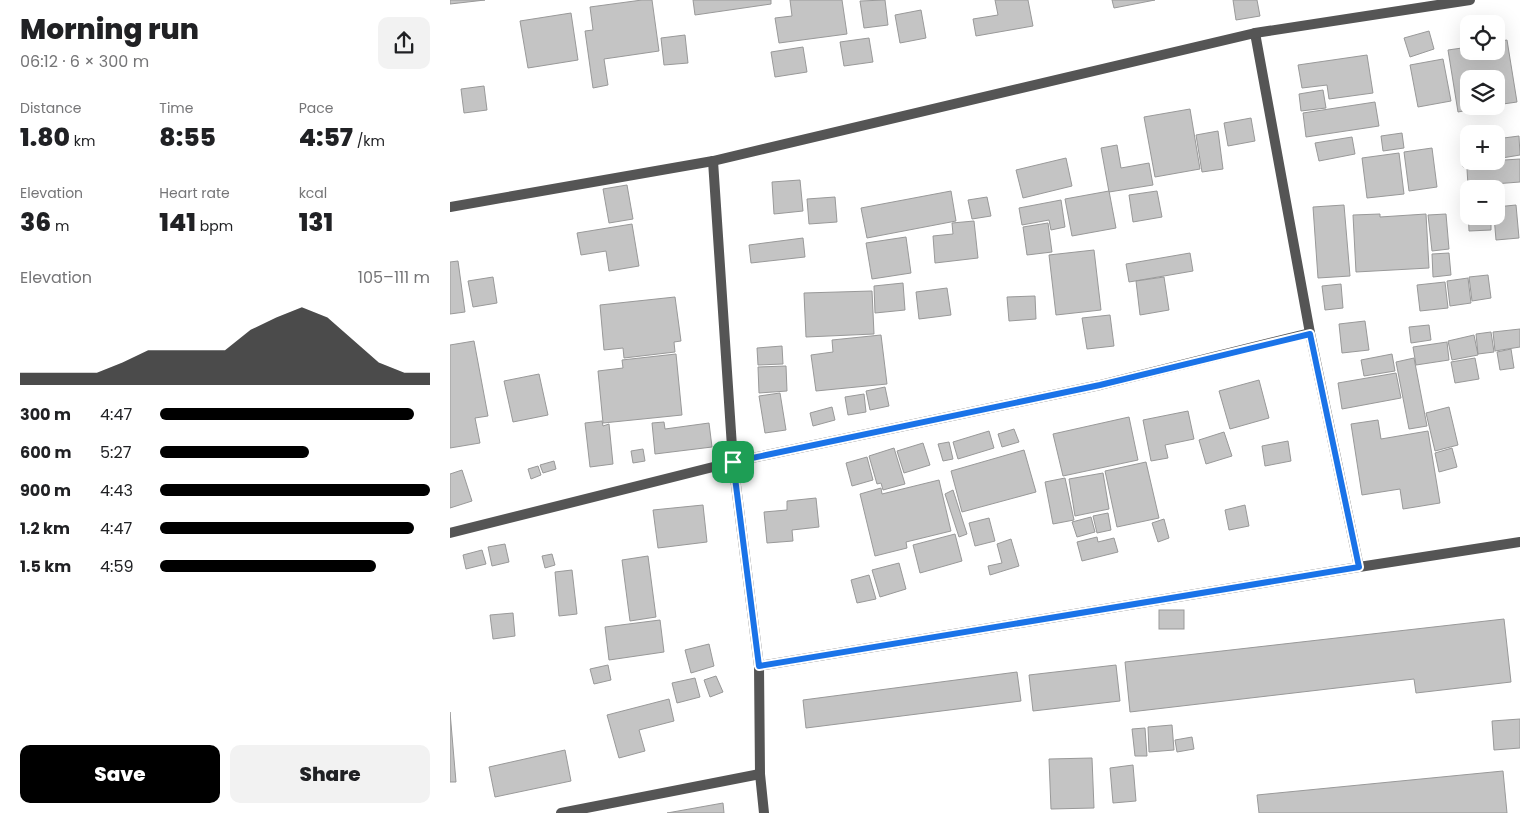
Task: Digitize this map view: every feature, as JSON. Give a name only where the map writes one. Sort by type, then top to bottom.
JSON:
[{"type":"street","points":[[450,207],[713,161],[1255,33],[1470,0]]},
{"type":"street","points":[[1255,33],[1310,334],[1359,567]]},
{"type":"street","points":[[713,161],[733,462],[759,666],[760,774],[764,813]]},
{"type":"street","points":[[450,533],[733,462],[1100,385],[1310,334]]},
{"type":"street","points":[[759,666],[1520,542]]},
{"type":"street","points":[[561,813],[760,774]]},
{"type":"building","points":[[450,0],[485,0],[450,4]]},
{"type":"building","points":[[652,0],[659,51],[604,59],[608,85],[593,88],[585,31],[593,30],[590,7]]},
{"type":"building","points":[[693,0],[771,0],[771,4],[695,15]]},
{"type":"building","points":[[790,0],[842,0],[847,34],[779,43],[775,18],[792,16]]},
{"type":"building","points":[[885,0],[888,25],[864,28],[860,1]]},
{"type":"building","points":[[995,0],[1028,0],[1033,26],[976,36],[973,19],[998,15]]},
{"type":"building","points":[[1112,0],[1155,0],[1114,8]]},
{"type":"building","points":[[1233,0],[1257,0],[1260,16],[1236,20]]},
{"type":"building","points":[[921,10],[926,38],[900,43],[895,15]]},
{"type":"building","points":[[571,13],[578,60],[528,68],[520,21]]},
{"type":"building","points":[[1429,31],[1434,49],[1410,57],[1404,38]]},
{"type":"building","points":[[685,35],[688,63],[664,65],[661,38]]},
{"type":"building","points":[[869,38],[873,62],[844,66],[840,42]]},
{"type":"building","points":[[1505,40],[1507,40],[1517,102],[1505,104],[1505,70],[1460,70],[1460,112],[1458,112],[1448,50],[1460,48],[1460,60],[1505,60]]},
{"type":"building","points":[[803,47],[807,72],[775,77],[771,52]]},
{"type":"building","points":[[1367,55],[1373,93],[1329,99],[1327,85],[1302,88],[1298,65]]},
{"type":"building","points":[[1443,59],[1451,101],[1418,107],[1410,65]]},
{"type":"building","points":[[484,86],[487,110],[464,113],[461,89]]},
{"type":"building","points":[[1323,90],[1326,108],[1301,111],[1299,94]]},
{"type":"building","points":[[1375,102],[1379,126],[1306,137],[1303,113]]},
{"type":"building","points":[[1190,109],[1200,169],[1155,177],[1144,117]]},
{"type":"building","points":[[1251,118],[1255,141],[1228,146],[1224,123]]},
{"type":"building","points":[[1218,131],[1223,169],[1202,172],[1196,135]]},
{"type":"building","points":[[1402,133],[1404,148],[1383,151],[1381,136]]},
{"type":"building","points":[[1519,136],[1520,155],[1505,158],[1505,138]]},
{"type":"building","points":[[1352,137],[1355,154],[1319,161],[1315,143]]},
{"type":"building","points":[[1117,145],[1121,168],[1149,163],[1153,185],[1109,192],[1101,148]]},
{"type":"building","points":[[1432,148],[1437,187],[1409,191],[1404,152]]},
{"type":"building","points":[[1399,153],[1404,194],[1367,198],[1362,158]]},
{"type":"building","points":[[1066,158],[1072,186],[1023,198],[1016,170]]},
{"type":"building","points":[[1520,159],[1520,182],[1505,183],[1505,180],[1468,180],[1467,170],[1505,170],[1505,160]]},
{"type":"building","points":[[800,180],[803,211],[774,214],[772,182]]},
{"type":"building","points":[[627,185],[633,219],[609,223],[603,189]]},
{"type":"building","points":[[951,191],[956,221],[867,238],[861,208]]},
{"type":"building","points":[[1109,191],[1116,228],[1072,236],[1065,199]]},
{"type":"building","points":[[1157,191],[1162,217],[1133,222],[1129,195]]},
{"type":"building","points":[[835,197],[837,222],[809,224],[807,199]]},
{"type":"building","points":[[987,197],[991,216],[972,219],[968,200]]},
{"type":"building","points":[[1061,200],[1065,227],[1051,230],[1049,220],[1022,225],[1019,208]]},
{"type":"building","points":[[1344,205],[1350,276],[1318,278],[1313,207]]},
{"type":"building","points":[[1516,205],[1519,238],[1496,240],[1495,225],[1505,225],[1505,206]]},
{"type":"building","points":[[1380,214],[1380,217],[1426,214],[1429,268],[1356,272],[1353,215]]},
{"type":"building","points":[[1446,214],[1449,249],[1432,251],[1428,215]]},
{"type":"building","points":[[974,221],[978,258],[935,263],[933,236],[953,234],[952,223]]},
{"type":"building","points":[[1048,223],[1052,252],[1027,255],[1023,227]]},
{"type":"building","points":[[632,224],[639,266],[609,271],[606,251],[581,255],[577,233]]},
{"type":"building","points":[[1469,225],[1491,225],[1491,230],[1469,231]]},
{"type":"building","points":[[906,237],[911,273],[872,279],[866,243]]},
{"type":"building","points":[[803,238],[805,257],[751,263],[749,245]]},
{"type":"building","points":[[1094,250],[1101,310],[1056,315],[1049,255]]},
{"type":"building","points":[[1190,253],[1193,271],[1129,282],[1126,264]]},
{"type":"building","points":[[1449,253],[1451,275],[1433,277],[1432,254]]},
{"type":"building","points":[[458,261],[465,312],[450,314],[450,262]]},
{"type":"building","points":[[1488,275],[1491,298],[1472,301],[1469,277]]},
{"type":"building","points":[[493,277],[497,303],[473,307],[468,281]]},
{"type":"building","points":[[1164,277],[1169,310],[1140,315],[1136,281]]},
{"type":"building","points":[[1468,278],[1471,303],[1450,306],[1447,281]]},
{"type":"building","points":[[1445,282],[1448,308],[1420,311],[1417,285]]},
{"type":"building","points":[[903,283],[905,310],[875,313],[874,286]]},
{"type":"building","points":[[1341,284],[1343,308],[1325,310],[1322,286]]},
{"type":"building","points":[[947,288],[951,315],[919,319],[916,292]]},
{"type":"building","points":[[872,291],[874,334],[806,337],[804,293]]},
{"type":"building","points":[[1035,296],[1036,319],[1009,321],[1007,297]]},
{"type":"building","points":[[675,297],[681,341],[674,342],[675,352],[624,358],[623,348],[604,350],[600,305]]},
{"type":"building","points":[[1110,315],[1114,346],[1087,349],[1082,318]]},
{"type":"building","points":[[1365,321],[1369,350],[1342,353],[1339,324]]},
{"type":"building","points":[[1429,325],[1431,340],[1411,343],[1409,327]]},
{"type":"building","points":[[1520,329],[1520,347],[1495,351],[1493,332]]},
{"type":"building","points":[[1491,332],[1494,352],[1478,354],[1476,334]]},
{"type":"building","points":[[881,335],[887,384],[816,391],[811,355],[833,352],[832,340]]},
{"type":"building","points":[[1474,335],[1478,355],[1452,360],[1448,341]]},
{"type":"building","points":[[474,341],[488,416],[475,418],[480,443],[450,448],[450,345]]},
{"type":"building","points":[[1447,342],[1449,360],[1416,365],[1413,347]]},
{"type":"building","points":[[782,346],[783,364],[758,365],[757,348]]},
{"type":"building","points":[[1511,349],[1514,368],[1500,370],[1497,352]]},
{"type":"building","points":[[676,354],[682,415],[603,423],[598,371],[623,368],[622,360]]},
{"type":"building","points":[[1392,354],[1395,371],[1364,376],[1361,360]]},
{"type":"building","points":[[1414,358],[1427,426],[1409,429],[1396,362]]},
{"type":"building","points":[[1475,358],[1479,379],[1455,383],[1451,362]]},
{"type":"building","points":[[786,366],[787,391],[759,393],[758,367]]},
{"type":"building","points":[[1396,373],[1401,398],[1342,409],[1338,383]]},
{"type":"building","points":[[539,374],[548,415],[513,422],[504,381]]},
{"type":"building","points":[[1259,380],[1269,418],[1230,429],[1219,391]]},
{"type":"building","points":[[885,387],[889,406],[870,410],[866,391]]},
{"type":"building","points":[[780,393],[786,430],[765,433],[759,396]]},
{"type":"building","points":[[864,394],[866,412],[848,415],[845,397]]},
{"type":"building","points":[[832,407],[835,420],[813,426],[810,413]]},
{"type":"building","points":[[1449,407],[1458,445],[1435,451],[1426,413]]},
{"type":"building","points":[[1188,411],[1194,439],[1165,445],[1168,458],[1151,461],[1143,420]]},
{"type":"building","points":[[1129,417],[1138,460],[1063,476],[1053,434]]},
{"type":"building","points":[[1378,420],[1381,439],[1428,431],[1440,503],[1403,509],[1400,489],[1362,495],[1351,424]]},
{"type":"building","points":[[602,421],[603,426],[609,424],[613,464],[590,467],[585,423]]},
{"type":"building","points":[[664,422],[665,429],[709,423],[712,447],[655,454],[652,423]]},
{"type":"building","points":[[1014,429],[1019,442],[1002,447],[998,434]]},
{"type":"building","points":[[989,431],[994,448],[958,459],[953,442]]},
{"type":"building","points":[[1224,432],[1232,456],[1206,464],[1199,440]]},
{"type":"building","points":[[1288,441],[1291,461],[1265,466],[1262,446]]},
{"type":"building","points":[[949,442],[953,459],[943,461],[938,444]]},
{"type":"building","points":[[923,443],[930,465],[904,473],[897,451]]},
{"type":"building","points":[[894,448],[905,484],[883,490],[881,483],[877,484],[869,456]]},
{"type":"building","points":[[1452,448],[1457,467],[1439,472],[1435,453]]},
{"type":"building","points":[[643,449],[645,461],[633,463],[631,451]]},
{"type":"building","points":[[1024,450],[1036,492],[962,512],[951,471]]},
{"type":"building","points":[[867,457],[873,480],[852,486],[846,463]]},
{"type":"building","points":[[554,461],[556,469],[543,473],[540,465]]},
{"type":"building","points":[[1146,462],[1159,518],[1117,527],[1105,471]]},
{"type":"building","points":[[538,466],[541,475],[531,479],[528,469]]},
{"type":"building","points":[[462,470],[472,501],[450,508],[450,474]]},
{"type":"building","points":[[1103,473],[1109,509],[1075,516],[1069,479]]},
{"type":"building","points":[[1065,478],[1074,520],[1053,524],[1045,482]]},
{"type":"building","points":[[939,480],[951,531],[906,542],[907,548],[875,556],[860,494],[881,488],[882,494]]},
{"type":"building","points":[[953,490],[967,534],[959,537],[945,494]]},
{"type":"building","points":[[816,498],[819,527],[792,530],[793,541],[767,543],[764,512],[787,510],[787,501]]},
{"type":"building","points":[[703,505],[707,542],[658,548],[653,510]]},
{"type":"building","points":[[1245,505],[1249,526],[1229,530],[1225,510]]},
{"type":"building","points":[[1108,513],[1111,530],[1097,533],[1093,516]]},
{"type":"building","points":[[1091,517],[1095,532],[1077,537],[1072,522]]},
{"type":"building","points":[[989,518],[995,541],[975,546],[969,523]]},
{"type":"building","points":[[1164,519],[1169,538],[1158,542],[1152,523]]},
{"type":"building","points":[[955,534],[962,561],[920,573],[913,545]]},
{"type":"building","points":[[1097,537],[1098,542],[1114,538],[1118,552],[1082,561],[1077,542]]},
{"type":"building","points":[[1011,539],[1019,566],[990,575],[988,566],[1002,563],[997,544]]},
{"type":"building","points":[[505,544],[509,562],[492,566],[488,547]]},
{"type":"building","points":[[482,550],[486,564],[466,569],[463,555]]},
{"type":"building","points":[[552,554],[555,565],[545,568],[542,556]]},
{"type":"building","points":[[648,556],[656,617],[630,621],[622,560]]},
{"type":"building","points":[[899,563],[906,589],[880,597],[872,570]]},
{"type":"building","points":[[572,570],[577,614],[559,616],[555,572]]},
{"type":"building","points":[[869,575],[876,599],[857,603],[851,580]]},
{"type":"building","points":[[1159,610],[1184,610],[1184,629],[1159,629]]},
{"type":"building","points":[[513,613],[515,636],[493,639],[490,615]]},
{"type":"building","points":[[1504,619],[1511,682],[1416,693],[1414,679],[1130,712],[1125,662]]},
{"type":"building","points":[[660,620],[664,652],[609,660],[605,627]]},
{"type":"building","points":[[709,644],[714,666],[691,673],[685,650]]},
{"type":"building","points":[[608,665],[611,680],[594,684],[590,669]]},
{"type":"building","points":[[1116,665],[1120,701],[1033,711],[1029,675]]},
{"type":"building","points":[[1017,672],[1021,701],[806,728],[803,700]]},
{"type":"building","points":[[716,676],[723,692],[710,697],[704,680]]},
{"type":"building","points":[[695,678],[700,697],[677,703],[672,683]]},
{"type":"building","points":[[669,699],[674,721],[639,730],[645,751],[619,758],[607,715]]},
{"type":"building","points":[[450,712],[456,782],[450,782]]},
{"type":"building","points":[[1520,719],[1520,748],[1494,750],[1492,721]]},
{"type":"building","points":[[1172,725],[1174,750],[1149,752],[1148,727]]},
{"type":"building","points":[[1145,728],[1147,756],[1135,756],[1132,729]]},
{"type":"building","points":[[1192,737],[1194,749],[1177,752],[1175,740]]},
{"type":"building","points":[[565,750],[571,781],[495,797],[489,767]]},
{"type":"building","points":[[1092,758],[1094,808],[1051,809],[1049,759]]},
{"type":"building","points":[[1133,765],[1136,801],[1113,803],[1110,768]]},
{"type":"building","points":[[1503,771],[1507,813],[1259,813],[1257,795]]},
{"type":"building","points":[[723,803],[724,813],[667,813]]},
{"type":"route","points":[[1310,334],[1359,567],[759,666],[733,462],[1100,385],[1310,334]]}]
